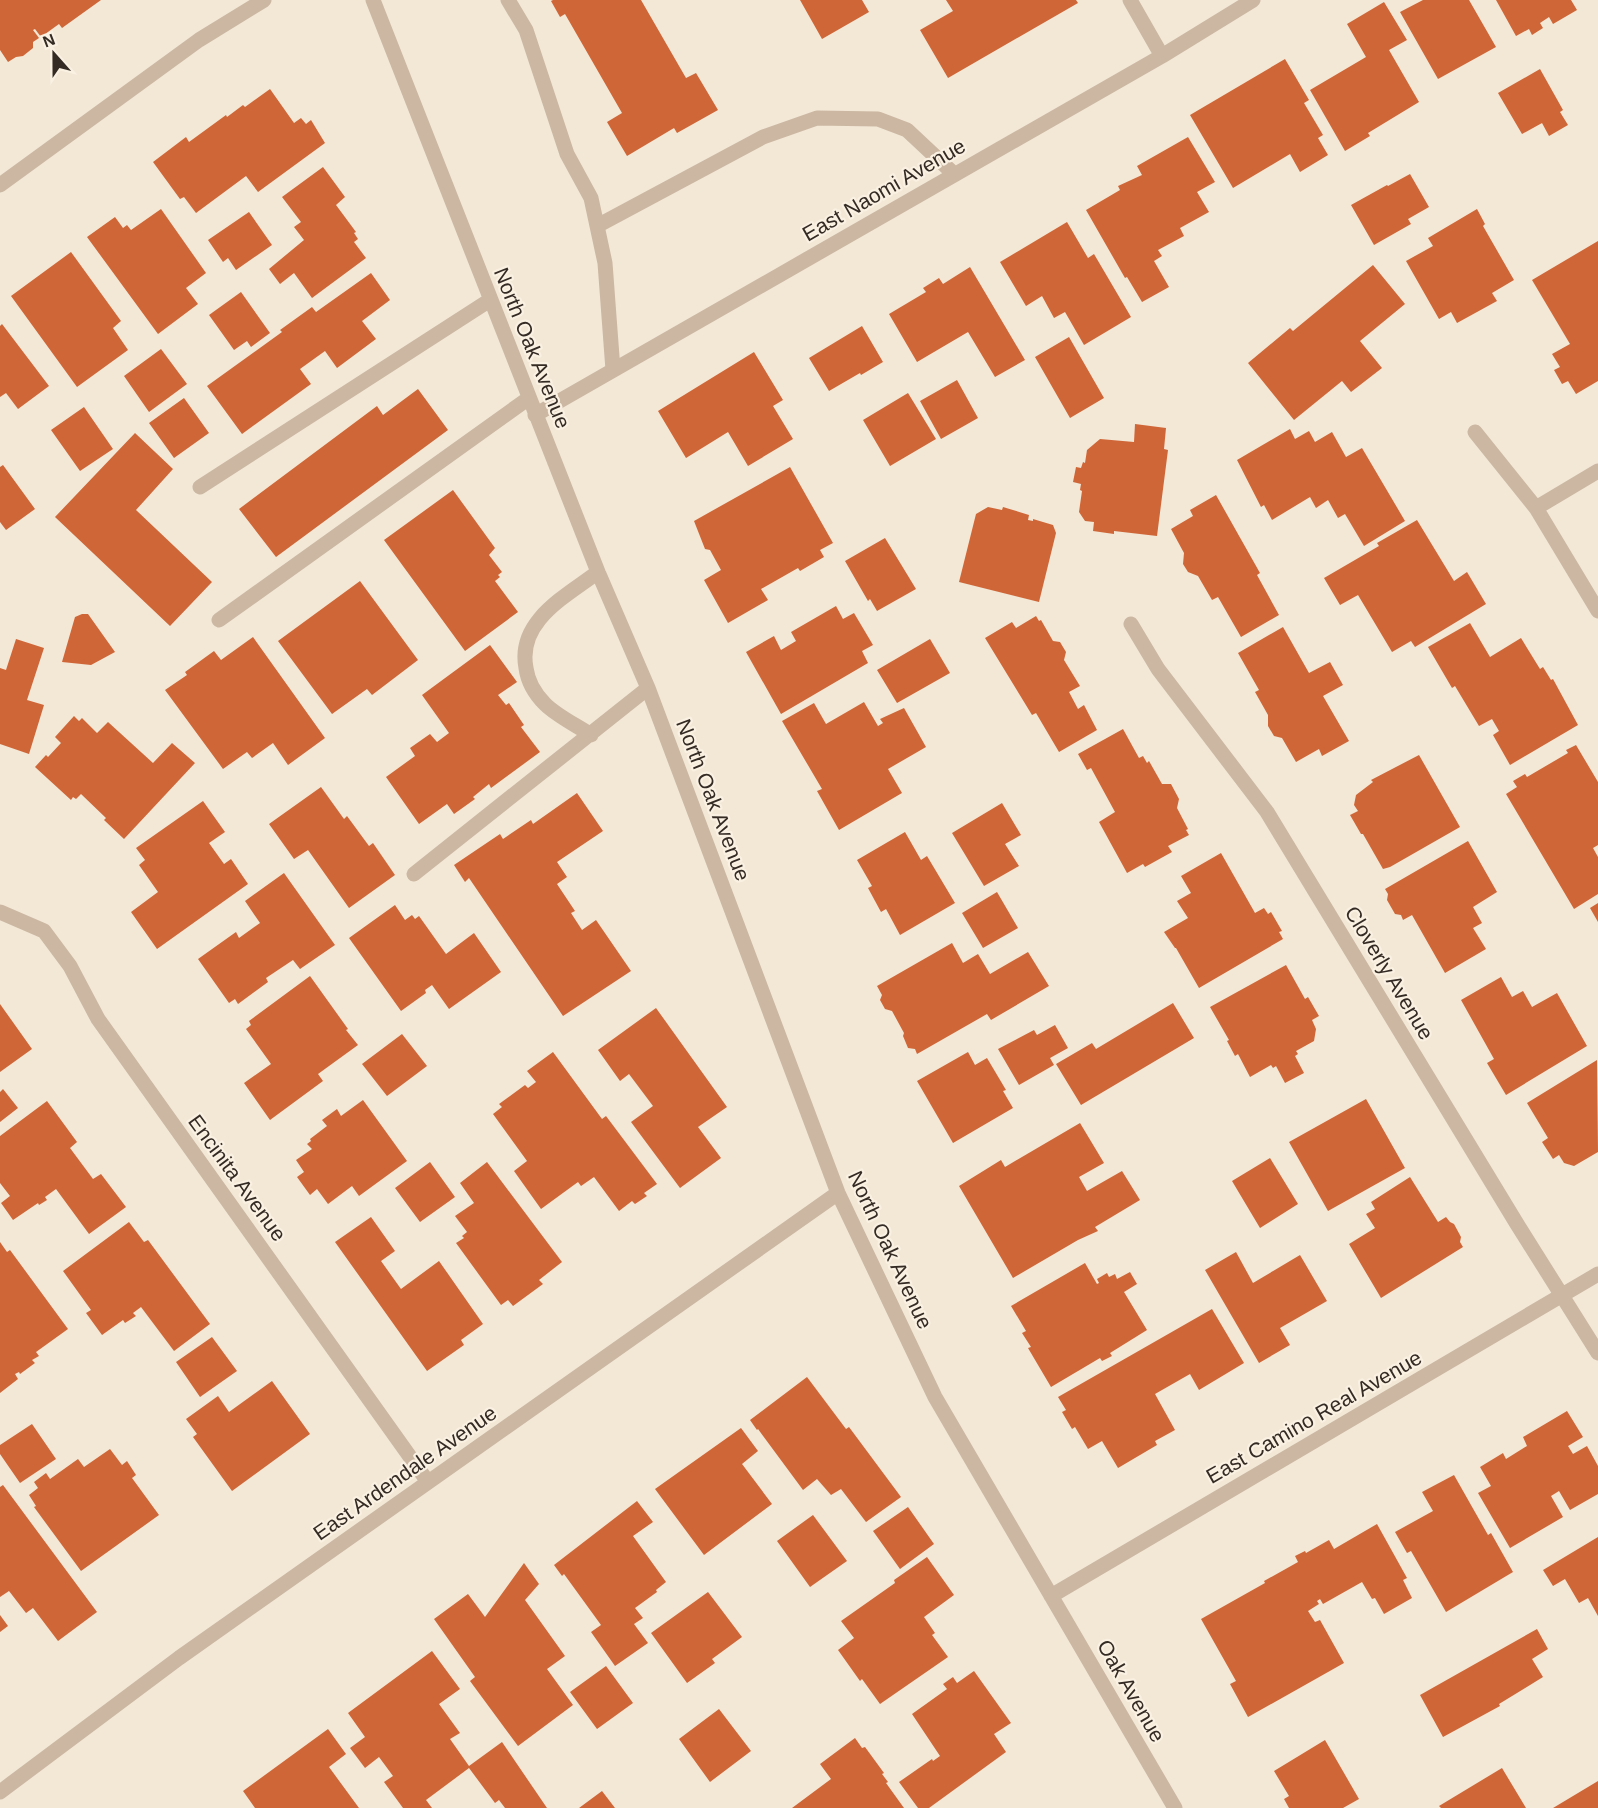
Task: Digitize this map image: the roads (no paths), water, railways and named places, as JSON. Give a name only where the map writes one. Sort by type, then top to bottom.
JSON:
[{"type":"street","points":[[0,185],[198,40],[264,0]]},
{"type":"street","name":"North Oak Avenue","points":[[373,0],[535,415],[598,572],[648,688],[838,1193],[935,1396],[1051,1596]]},
{"type":"street","points":[[508,0],[526,30],[567,154],[591,198],[605,263],[613,370]]},
{"type":"street","points":[[1130,0],[1162,56]]},
{"type":"street","name":"East Naomi Avenue","points":[[535,415],[1162,56],[1253,0]]},
{"type":"street","points":[[597,226],[763,137],[817,118],[878,119],[907,130],[954,174]]},
{"type":"street","points":[[200,487],[490,300]]},
{"type":"street","points":[[219,620],[529,398]]},
{"type":"street","points":[[1475,432],[1536,508],[1598,611]]},
{"type":"street","points":[[1536,508],[1598,471]]},
{"type":"street","points":[[591,735],[547,706],[536,694],[528,680],[524,655],[527,639],[537,621],[555,604],[598,572]]},
{"type":"street","name":"Cloverly Avenue","points":[[1131,624],[1158,669],[1267,812],[1598,1353]]},
{"type":"street","points":[[414,874],[648,688]]},
{"type":"street","name":"Encinita Avenue","points":[[2,913],[44,931],[69,966],[105,1029],[428,1482]]},
{"type":"street","name":"East Ardendale Avenue","points":[[2,1785],[838,1193]]},
{"type":"street","name":"East Camino Real Avenue","points":[[1051,1596],[1598,1274]]},
{"type":"street","name":"Oak Avenue","points":[[1051,1596],[1172,1807]]}]
